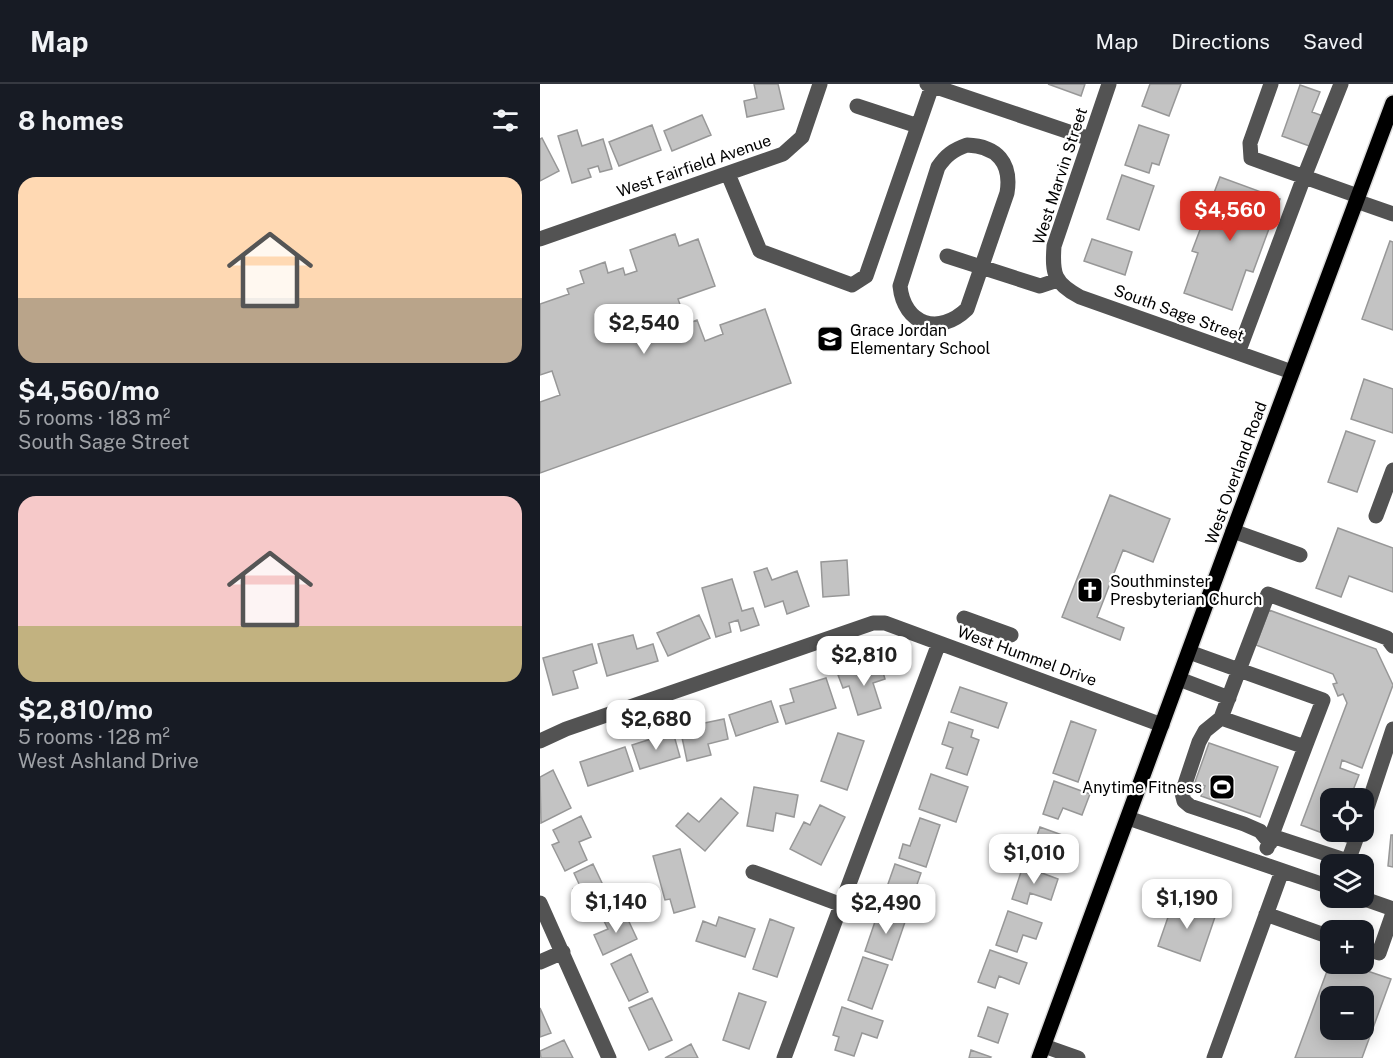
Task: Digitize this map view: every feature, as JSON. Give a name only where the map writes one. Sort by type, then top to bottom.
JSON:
[{"type":"main road","name":"West Overland Road","points":[[1042,1052],[1393,103]]},
{"type":"street","name":"West Fairfield Avenue","points":[[540,239],[783,154],[802,137],[820,84]]},
{"type":"street","name":"West Marvin Street","points":[[1058,280],[1053,265],[1054,246],[1109,84]]},
{"type":"street","points":[[1271,84],[1250,143],[1251,158],[1393,214]]},
{"type":"street","points":[[1238,353],[1341,84]]},
{"type":"street","points":[[728,174],[760,251],[852,285],[866,276],[918,126],[929,85],[1090,139]]},
{"type":"street","points":[[857,106],[918,126]]},
{"type":"street","points":[[967,145],[980,145],[992,150],[1001,159],[1007,170],[1009,181],[1007,193],[981,267],[966,309],[958,318],[948,323],[924,322],[914,317],[906,308],[901,297],[900,286],[938,167],[955,149],[967,145]]},
{"type":"street","points":[[947,256],[1040,286],[1058,280]]},
{"type":"street","name":"South Sage Street","points":[[1058,280],[1080,297],[1293,372]]},
{"type":"street","points":[[1376,516],[1393,470]]},
{"type":"street","points":[[1233,531],[1300,555]]},
{"type":"street","points":[[1320,854],[1271,839],[1244,824],[1190,806],[1184,801],[1182,794],[1199,742],[1205,731],[1221,718],[1268,594],[1387,638],[1393,646]]},
{"type":"street","points":[[964,618],[1011,635]]},
{"type":"street","name":"West Hummel Drive","points":[[540,741],[873,623],[885,623],[1162,725]]},
{"type":"street","points":[[784,1058],[939,643]]},
{"type":"street","points":[[1189,652],[1323,700],[1262,864]]},
{"type":"street","points":[[1179,680],[1229,698]]},
{"type":"street","points":[[1221,718],[1305,747]]},
{"type":"street","points":[[1374,788],[1393,729]]},
{"type":"street","points":[[1128,818],[1320,883]]},
{"type":"street","points":[[1214,1058],[1282,870]]},
{"type":"street","points":[[753,872],[842,905]]},
{"type":"street","points":[[540,903],[609,1058]]},
{"type":"street","points":[[1374,903],[1393,911],[1379,953],[1374,951]]},
{"type":"street","points":[[1266,914],[1320,933]]},
{"type":"street","points":[[540,962],[563,952]]},
{"type":"street","points":[[1042,1052],[1078,1058]]},
{"type":"building","points":[[754,84],[778,84],[784,109],[747,117],[744,101],[757,98]]},
{"type":"building","points":[[1048,84],[1085,84],[1081,96]]},
{"type":"building","points":[[1150,84],[1181,84],[1169,116],[1142,106]]},
{"type":"building","points":[[1300,85],[1320,92],[1312,112],[1323,116],[1312,147],[1282,136]]},
{"type":"building","points":[[702,115],[711,135],[672,151],[664,131]]},
{"type":"building","points":[[652,125],[661,150],[619,166],[609,142]]},
{"type":"building","points":[[1139,125],[1169,135],[1159,165],[1152,163],[1149,173],[1125,165]]},
{"type":"building","points":[[577,130],[582,146],[603,139],[612,169],[600,172],[598,166],[588,169],[591,177],[572,183],[558,136]]},
{"type":"building","points":[[542,138],[559,171],[540,181],[540,139]]},
{"type":"building","points":[[1122,175],[1154,186],[1139,230],[1107,219]]},
{"type":"building","points":[[1220,177],[1280,199],[1253,272],[1246,270],[1232,310],[1184,293],[1198,253],[1192,251]]},
{"type":"building","points":[[675,234],[679,246],[698,239],[715,286],[678,299],[687,324],[697,320],[705,341],[723,334],[720,325],[765,309],[791,383],[540,473],[540,402],[560,395],[552,371],[540,375],[540,304],[569,294],[567,289],[584,283],[580,271],[605,262],[608,273],[623,268],[625,275],[637,271],[630,250]]},
{"type":"building","points":[[1092,239],[1132,252],[1125,275],[1084,261]]},
{"type":"building","points":[[1390,241],[1393,242],[1393,330],[1362,319]]},
{"type":"building","points":[[1364,379],[1393,389],[1393,433],[1351,419]]},
{"type":"building","points":[[1346,431],[1375,441],[1357,492],[1328,482]]},
{"type":"building","name":"Southminster Presbyterian Church","points":[[1110,495],[1170,519],[1153,562],[1123,550],[1097,617],[1124,628],[1120,640],[1062,617]]},
{"type":"building","points":[[1338,528],[1393,548],[1393,592],[1349,576],[1341,597],[1316,588]]},
{"type":"building","points":[[847,560],[849,595],[823,597],[821,562]]},
{"type":"building","points":[[767,568],[772,580],[797,571],[809,606],[787,614],[783,601],[765,607],[754,572]]},
{"type":"building","points":[[732,579],[742,611],[753,608],[759,625],[741,631],[738,620],[729,623],[731,632],[716,637],[702,588]]},
{"type":"building","points":[[1269,610],[1376,649],[1393,685],[1362,768],[1342,760],[1340,768],[1359,775],[1354,788],[1320,788],[1320,832],[1301,825],[1347,703],[1343,694],[1338,696],[1333,684],[1337,683],[1333,674],[1256,645]]},
{"type":"building","points":[[699,615],[710,638],[668,656],[657,633]]},
{"type":"building","points":[[633,635],[637,649],[653,644],[658,661],[607,676],[598,644]]},
{"type":"building","points":[[592,644],[597,663],[573,671],[578,688],[553,695],[543,658]]},
{"type":"building","points":[[880,662],[885,679],[873,683],[881,708],[858,715],[849,686],[843,688],[838,675]]},
{"type":"building","points":[[826,678],[836,708],[786,724],[780,706],[794,702],[790,689]]},
{"type":"building","points":[[960,687],[1007,703],[998,728],[951,712]]},
{"type":"building","points":[[771,701],[778,722],[736,736],[729,715]]},
{"type":"building","points":[[724,719],[728,739],[708,744],[711,755],[687,761],[680,728]]},
{"type":"building","points":[[1071,721],[1096,730],[1078,782],[1053,773]]},
{"type":"building","points":[[949,722],[973,730],[971,737],[979,740],[967,775],[946,768],[953,748],[942,744]]},
{"type":"building","points":[[673,732],[680,757],[640,769],[632,745]]},
{"type":"building","points":[[838,733],[864,741],[847,790],[821,781]]},
{"type":"building","points":[[1209,743],[1278,767],[1260,817],[1201,796],[1205,786],[1195,782]]},
{"type":"building","points":[[625,747],[633,771],[588,786],[580,762]]},
{"type":"building","points":[[553,770],[571,808],[541,823],[540,777]]},
{"type":"building","points":[[931,774],[968,787],[956,822],[919,809]]},
{"type":"building","points":[[1054,781],[1090,794],[1082,815],[1063,808],[1058,819],[1043,814]]},
{"type":"building","points":[[754,787],[798,795],[794,817],[776,813],[773,831],[747,826]]},
{"type":"building","points":[[721,798],[738,813],[705,851],[676,826],[688,813],[699,822]]},
{"type":"building","points":[[820,805],[845,817],[821,865],[790,849],[804,822],[810,825]]},
{"type":"building","points":[[581,816],[591,837],[579,842],[587,860],[565,871],[552,845],[559,842],[553,830]]},
{"type":"building","points":[[920,818],[940,825],[926,867],[899,858],[903,844],[910,846]]},
{"type":"building","points":[[1040,827],[1062,835],[1050,868],[1028,861]]},
{"type":"building","points":[[1391,835],[1393,835],[1393,867],[1388,866]]},
{"type":"building","points":[[680,849],[695,907],[674,913],[670,899],[665,900],[653,856]]},
{"type":"building","points":[[593,864],[611,902],[585,915],[573,889],[580,886],[574,873]]},
{"type":"building","points":[[895,864],[921,873],[907,913],[881,904]]},
{"type":"building","points":[[1023,866],[1058,879],[1051,900],[1030,893],[1027,904],[1012,899]]},
{"type":"building","points":[[1174,900],[1216,914],[1200,961],[1158,946]]},
{"type":"building","points":[[879,910],[906,919],[892,960],[865,951]]},
{"type":"building","points":[[624,911],[637,939],[603,955],[594,935],[608,929],[604,921]]},
{"type":"building","points":[[1008,911],[1042,923],[1036,939],[1023,935],[1017,952],[996,945]]},
{"type":"building","points":[[719,917],[755,929],[745,957],[696,941],[703,921],[716,926]]},
{"type":"building","points":[[770,919],[794,928],[777,977],[753,969]]},
{"type":"building","points":[[990,950],[1027,963],[1019,984],[999,976],[995,988],[978,982]]},
{"type":"building","points":[[631,954],[648,992],[629,1001],[611,964]]},
{"type":"building","points":[[863,957],[888,965],[872,1009],[848,1000]]},
{"type":"building","points":[[1374,973],[1391,979],[1374,1025],[1374,986],[1322,986],[1326,974]]},
{"type":"building","points":[[1320,990],[1320,1040],[1369,1040],[1362,1058],[1295,1058]]},
{"type":"building","points":[[739,993],[766,1002],[749,1049],[723,1040]]},
{"type":"building","points":[[652,998],[672,1040],[649,1050],[629,1008]]},
{"type":"building","points":[[842,1007],[883,1021],[877,1038],[862,1033],[854,1056],[835,1050],[839,1037],[833,1035]]},
{"type":"building","points":[[988,1007],[1008,1014],[998,1043],[978,1036]]},
{"type":"building","points":[[540,1008],[551,1033],[540,1037]]},
{"type":"building","points":[[564,1040],[573,1058],[541,1058],[540,1051]]},
{"type":"building","points":[[691,1044],[698,1058],[665,1058]]},
{"type":"building","points":[[971,1050],[991,1057],[969,1058]]},
{"type":"place","name":"Grace Jordan Elementary School","points":[[830,339]]},
{"type":"place","name":"Southminster Presbyterian Church","points":[[1090,590]]},
{"type":"place","name":"Anytime Fitness","points":[[1222,787]]}]
